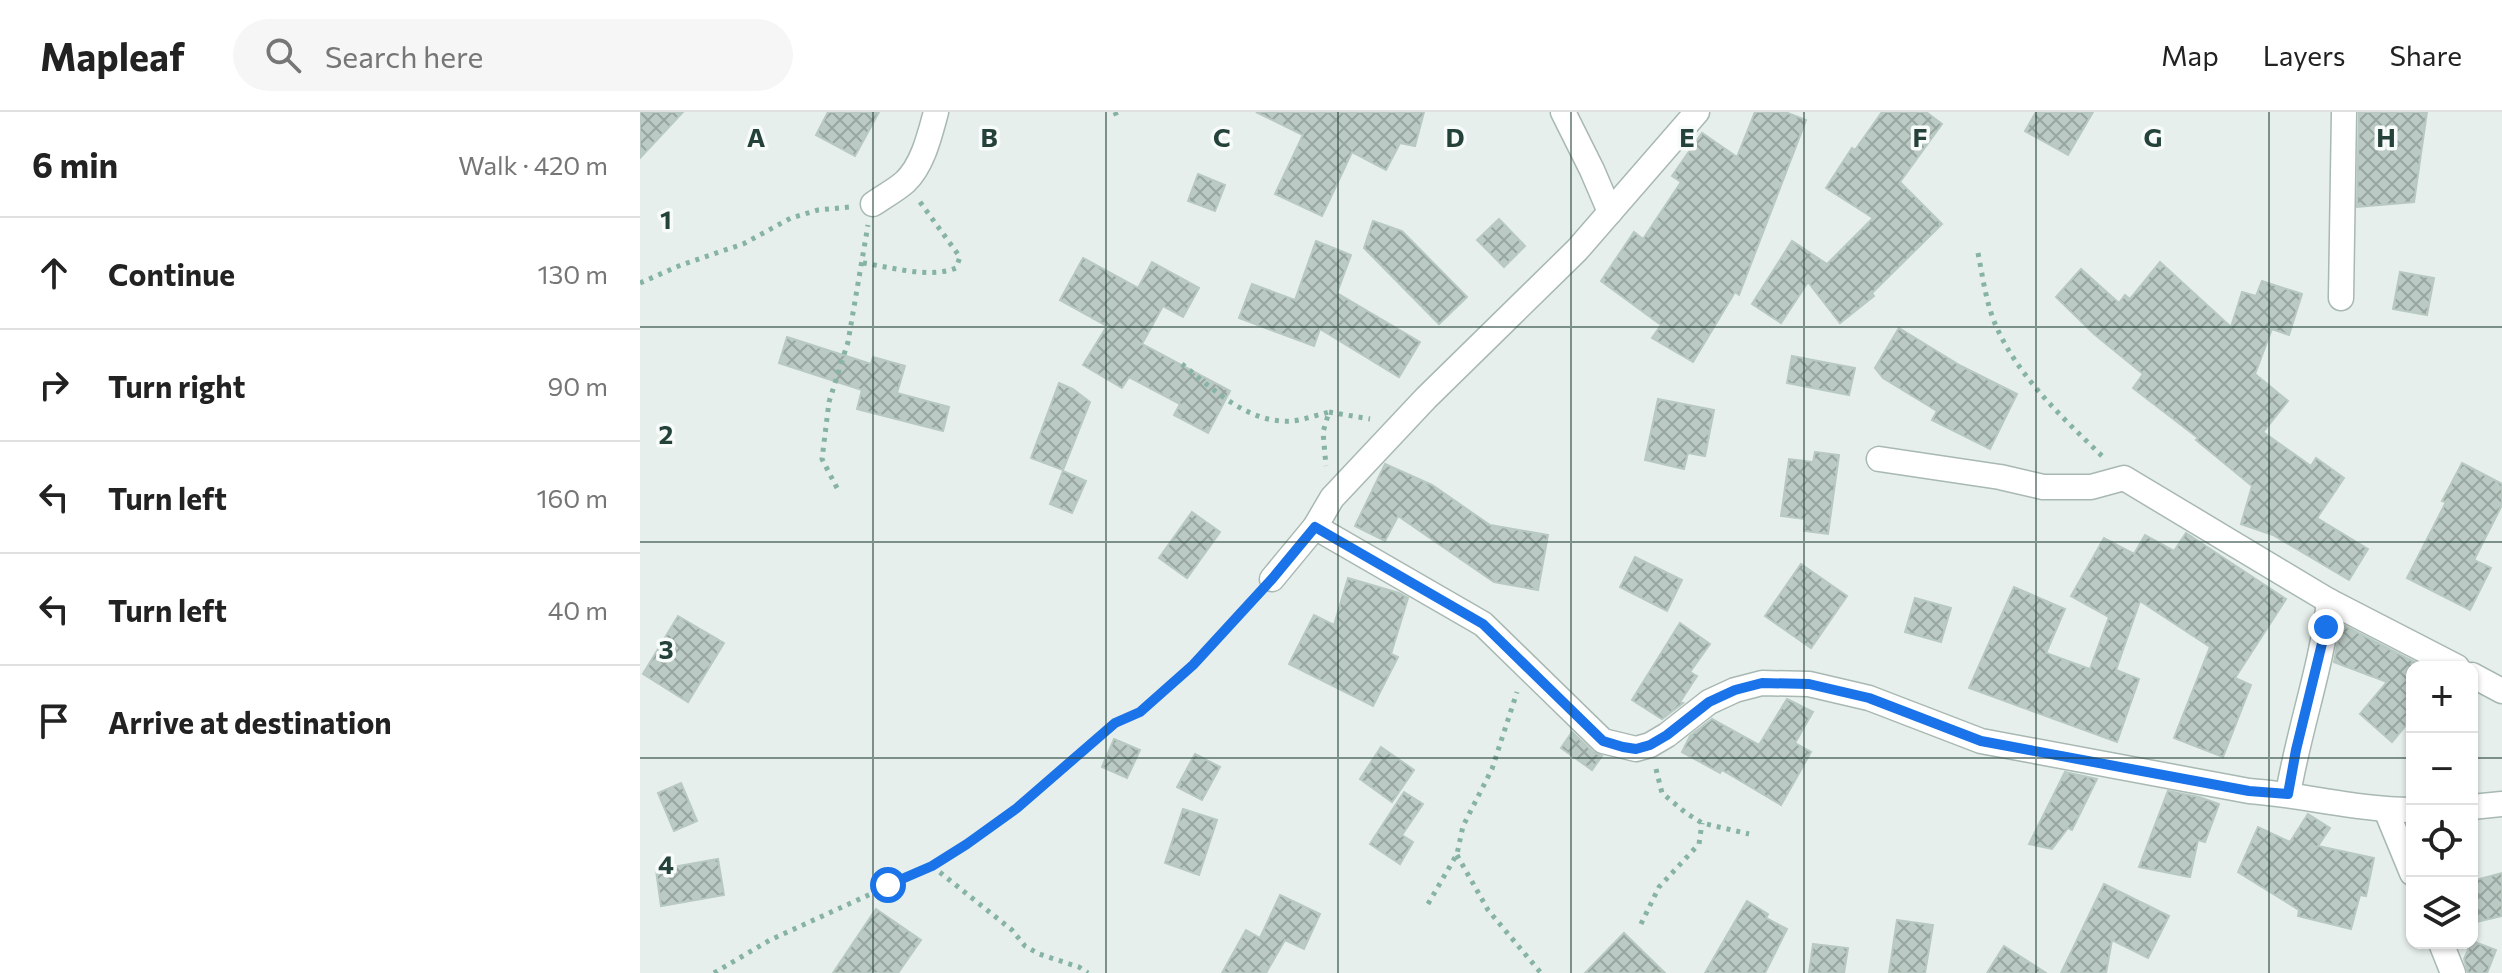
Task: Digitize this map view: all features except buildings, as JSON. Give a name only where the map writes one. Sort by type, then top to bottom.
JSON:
[{"type":"street","points":[[873,204],[905,182],[915,169],[936,112]]},
{"type":"street","points":[[1563,112],[1610,212]]},
{"type":"street","points":[[1272,579],[1315,527],[1332,498],[1577,250],[1697,112]]},
{"type":"street","points":[[2341,298],[2344,112]]},
{"type":"street","points":[[1879,459],[2000,477],[2043,487],[2091,487],[2124,478],[2329,601],[2445,661]]},
{"type":"street","points":[[1315,527],[1483,624],[1603,741],[1636,749],[1667,735],[1709,702],[1735,690],[1762,683],[1809,684],[1869,698],[1981,741],[2249,791],[2386,810],[2406,810]]},
{"type":"street","points":[[2288,794],[2326,627],[2329,601]]},
{"type":"street","points":[[2478,678],[2502,691]]},
{"type":"street","points":[[2478,806],[2502,804]]},
{"type":"street","points":[[2386,810],[2406,858]]},
{"type":"street","points":[[2443,949],[2453,973]]},
{"type":"path","points":[[1115,112],[1118,120]]},
{"type":"path","points":[[863,263],[927,272],[956,268],[960,257],[905,182]]},
{"type":"path","points":[[640,283],[743,244],[791,218],[818,210],[873,204],[848,342],[829,402],[822,459],[837,488]]},
{"type":"path","points":[[1978,253],[1996,326],[2018,365],[2124,478]]},
{"type":"path","points":[[1182,364],[1218,394],[1256,416],[1292,421],[1329,412],[1364,417],[1397,431]]},
{"type":"path","points":[[1329,412],[1323,432],[1323,454],[1332,498]]},
{"type":"path","points":[[714,973],[770,940],[932,866],[1017,808],[1115,723],[1140,712],[1193,665],[1272,579]]},
{"type":"path","points":[[1428,904],[1457,854],[1463,826],[1492,769],[1526,665]]},
{"type":"path","points":[[1650,745],[1662,793],[1702,823],[1749,834]]},
{"type":"path","points":[[1641,924],[1659,887],[1699,844],[1702,823]]},
{"type":"path","points":[[1457,854],[1488,910],[1541,973]]},
{"type":"path","points":[[932,866],[1012,930],[1025,946],[1088,973]]},
{"type":"route","points":[[888,885],[932,866],[967,844],[1017,808],[1115,723],[1140,712],[1193,665],[1315,527],[1483,624],[1603,741],[1636,749],[1667,735],[1709,702],[1735,690],[1762,683],[1809,684],[1869,698],[1981,741],[2249,791],[2288,794],[2326,627]]}]
